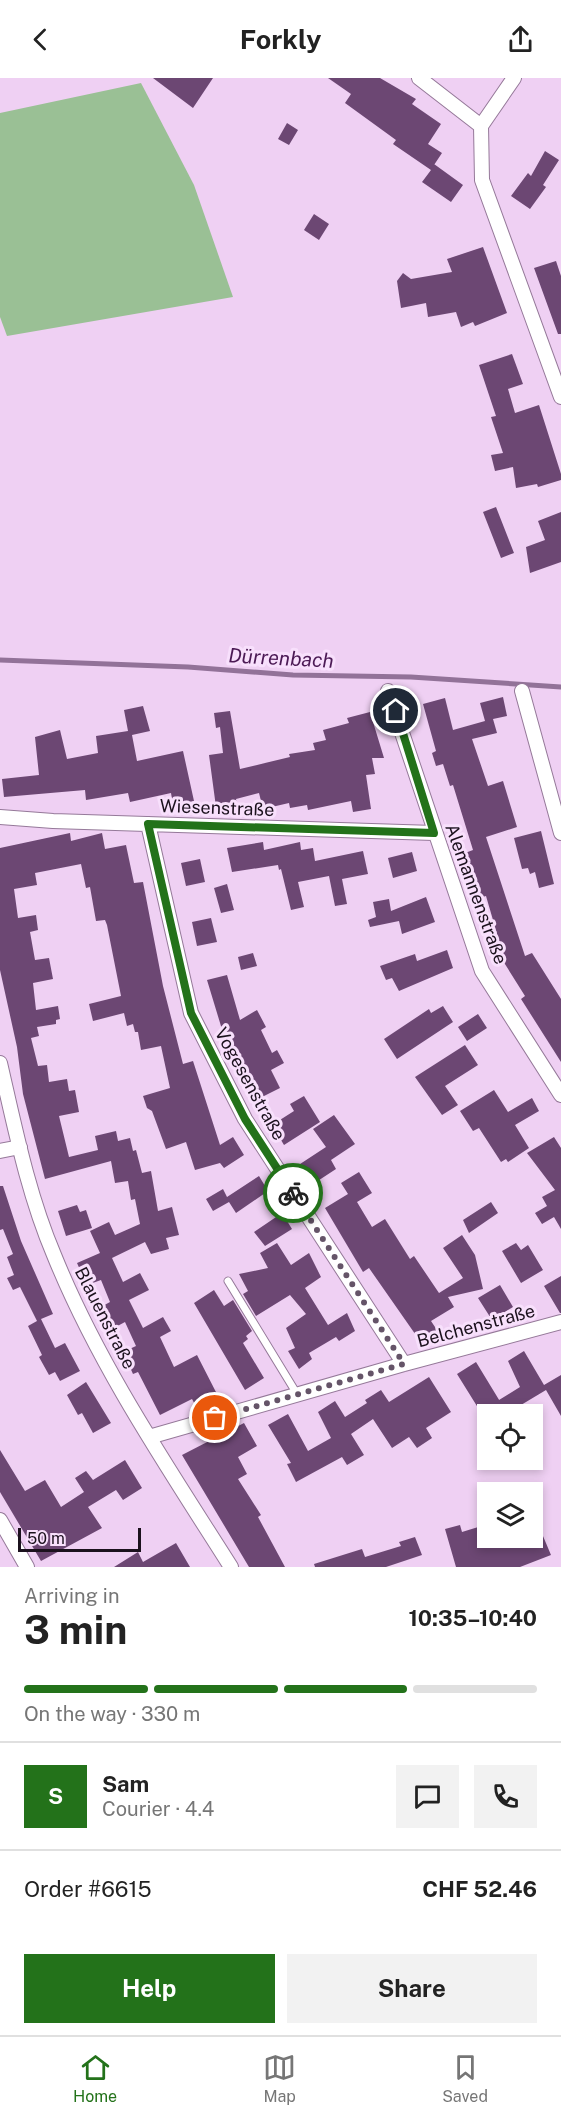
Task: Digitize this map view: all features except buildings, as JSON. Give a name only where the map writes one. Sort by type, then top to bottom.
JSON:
[{"type":"street","points":[[419,78],[482,126]]},
{"type":"street","points":[[514,78],[482,126],[482,180],[561,397]]},
{"type":"street","name":"Alemannenstraße","points":[[388,691],[482,971],[561,1095]]},
{"type":"street","points":[[522,691],[561,833]]},
{"type":"street","name":"Wiesenstraße","points":[[0,816],[148,824],[434,833]]},
{"type":"street","name":"Vogesenstraße","points":[[148,824],[191,1013],[245,1119],[404,1364]]},
{"type":"street","name":"Blauenstraße","points":[[0,1063],[32,1194],[54,1256],[96,1344],[149,1437],[231,1567]]},
{"type":"street","points":[[0,1151],[20,1147]]},
{"type":"street","name":"Belchenstraße","points":[[149,1437],[561,1322]]},
{"type":"street","points":[[0,1520],[27,1567]]},
{"type":"lane","points":[[228,1281],[297,1394]]},
{"type":"green space","points":[[141,83],[194,185],[233,297],[7,336],[0,317],[0,113]]},
{"type":"waterway","name":"Dürrenbach","points":[[0,660],[188,667],[293,675],[411,677],[561,687]]},
{"type":"way so far","points":[[215,1418],[404,1364],[293,1193]]},
{"type":"route","points":[[293,1193],[245,1119],[191,1013],[148,824],[434,833],[396,711]]}]
